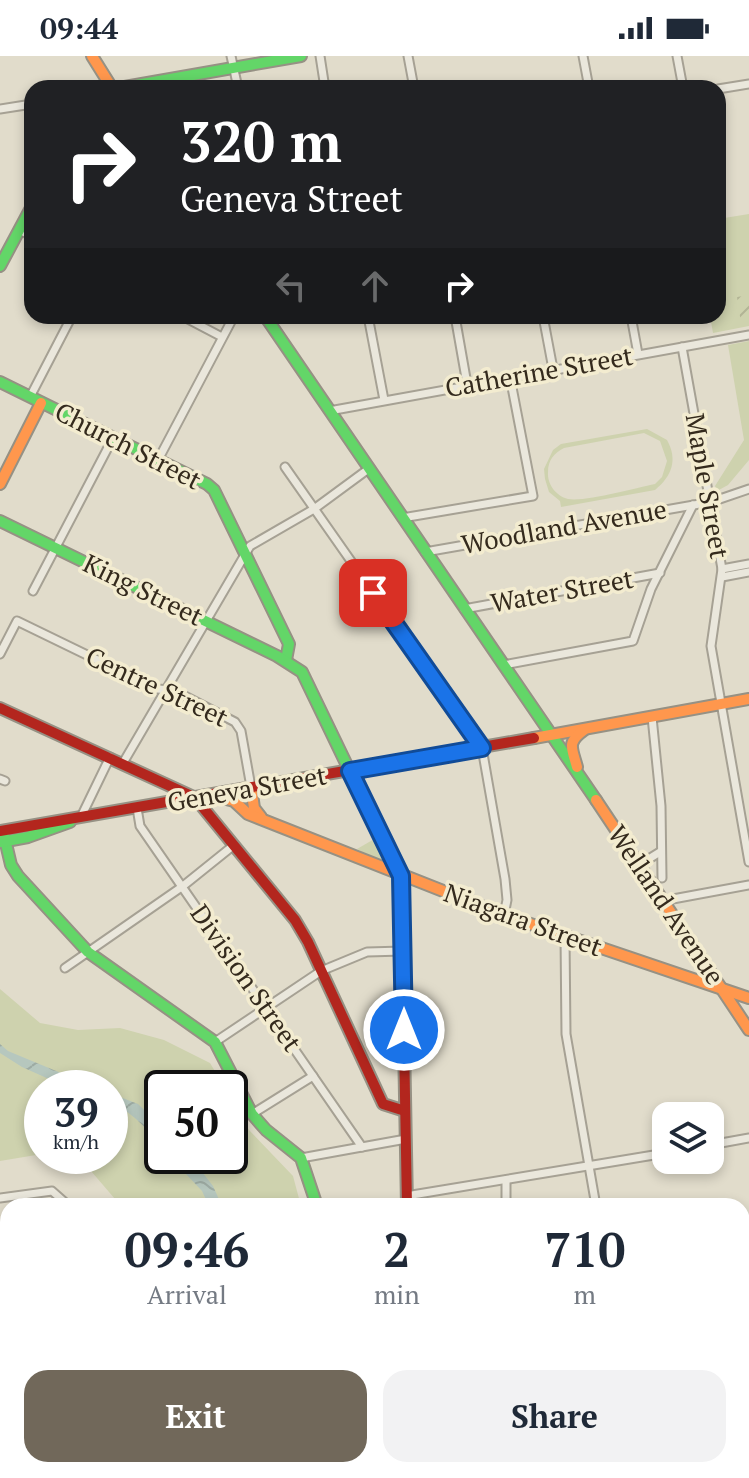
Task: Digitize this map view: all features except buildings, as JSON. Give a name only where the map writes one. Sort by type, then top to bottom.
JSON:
[{"type":"main road","points":[[92,56],[107,80]]},
{"type":"main road","points":[[165,80],[301,56]]},
{"type":"main road","points":[[1,262],[24,221]]},
{"type":"main road","points":[[270,324],[367,470],[583,780]]},
{"type":"main road","name":"Church Street","points":[[0,382],[207,484],[214,490],[247,554],[289,644],[286,660],[302,672],[401,876],[406,1198]]},
{"type":"main road","points":[[0,484],[36,400]]},
{"type":"main road","name":"King Street","points":[[0,521],[286,660]]},
{"type":"main road","name":"Geneva Street","points":[[2,837],[51,831],[78,818],[749,699]]},
{"type":"main road","points":[[0,708],[196,799],[295,920],[383,1104],[405,1111]]},
{"type":"main road","points":[[583,780],[571,746],[573,738],[587,728]]},
{"type":"main road","name":"Welland Avenue","points":[[583,780],[749,1028]]},
{"type":"main road","points":[[251,787],[254,808],[263,818]]},
{"type":"main road","name":"Niagara Street","points":[[214,796],[234,801],[248,814],[504,915],[749,998]]},
{"type":"main road","points":[[2,837],[18,876],[88,952],[215,1042],[252,1114],[266,1130],[301,1158],[314,1198]]},
{"type":"main road","points":[[749,1011],[749,1028]]},
{"type":"street","points":[[231,56],[236,80]]},
{"type":"street","points":[[320,56],[324,80]]},
{"type":"street","points":[[408,56],[412,80]]},
{"type":"street","points":[[583,56],[588,80]]},
{"type":"street","points":[[677,56],[682,80]]},
{"type":"street","points":[[726,88],[749,84]]},
{"type":"street","points":[[0,109],[24,105]]},
{"type":"street","points":[[19,230],[24,232]]},
{"type":"street","points":[[36,400],[69,324]]},
{"type":"street","points":[[197,324],[222,337]]},
{"type":"street","points":[[158,460],[229,324]]},
{"type":"street","points":[[370,324],[384,400]]},
{"type":"street","points":[[456,324],[467,384]]},
{"type":"street","points":[[545,324],[553,369]]},
{"type":"street","points":[[632,324],[638,354]]},
{"type":"street","name":"Catherine Street","points":[[329,411],[749,335]]},
{"type":"street","name":"Maple Street","points":[[682,347],[722,573],[711,646],[749,862]]},
{"type":"street","points":[[402,518],[533,496],[510,377]]},
{"type":"street","points":[[33,591],[113,438]]},
{"type":"street","points":[[285,467],[482,748],[505,879],[507,900],[504,915]]},
{"type":"street","points":[[123,763],[250,546],[314,509],[367,470]]},
{"type":"street","name":"Woodland Avenue","points":[[425,552],[711,502],[749,489]]},
{"type":"street","points":[[503,665],[633,641],[651,589],[693,505]]},
{"type":"street","points":[[722,573],[749,564]]},
{"type":"street","points":[[722,573],[749,572]]},
{"type":"street","name":"Water Street","points":[[464,609],[660,573]]},
{"type":"street","name":"Centre Street","points":[[0,654],[17,621],[157,689],[173,690],[239,725],[251,787]]},
{"type":"street","points":[[652,717],[661,806],[662,878]]},
{"type":"street","points":[[78,818],[110,757]]},
{"type":"street","name":"Division Street","points":[[137,808],[140,826],[362,1147]]},
{"type":"street","points":[[65,968],[183,886],[234,845]]},
{"type":"street","points":[[639,865],[660,852]]},
{"type":"street","points":[[662,901],[749,885]]},
{"type":"street","points":[[565,936],[566,1034],[595,1198]]},
{"type":"street","points":[[215,1042],[321,971],[367,952],[403,951]]},
{"type":"street","points":[[252,1114],[313,1076]]},
{"type":"street","points":[[724,1142],[749,1138]]},
{"type":"street","points":[[301,1158],[406,1139]]},
{"type":"street","points":[[420,1198],[652,1155]]},
{"type":"street","points":[[506,1180],[506,1198]]},
{"type":"street","points":[[0,1198],[52,1191],[60,1198]]},
{"type":"green space","points":[[749,214],[749,326],[713,333],[711,324],[726,324],[726,218]]},
{"type":"green space","points":[[749,295],[749,322],[741,323],[737,297]]},
{"type":"green space","points":[[749,341],[749,460],[728,485],[717,491],[715,486],[744,440],[728,345]]},
{"type":"green space","points":[[647,429],[667,440],[672,467],[655,490],[561,507],[560,501],[549,492],[544,469],[553,450],[561,444]],"holes":[[[644,433],[660,441],[667,461],[662,477],[655,484],[598,497],[568,499],[553,489],[549,481],[550,460],[564,448]]]},
{"type":"green space","points":[[376,838],[389,866],[357,849]]},
{"type":"green space","points":[[0,989],[40,1023],[78,1030],[120,1028],[164,1040],[210,1063],[214,1070],[144,1070],[144,1174],[248,1174],[248,1128],[293,1176],[299,1198],[114,1198],[94,1174],[128,1174],[128,1070],[24,1070],[24,1157],[0,1161]]},
{"type":"water","points":[[0,1044],[8,1051],[54,1070],[29,1070],[0,1053]]},
{"type":"water","points":[[128,1100],[144,1110],[144,1127],[128,1113]]},
{"type":"water","points":[[186,1174],[204,1174],[218,1198],[205,1198]]},
{"type":"traffic: fast","points":[[164,80],[301,56]]},
{"type":"traffic: fast","points":[[0,266],[24,221]]},
{"type":"traffic: fast","points":[[270,324],[596,800]]},
{"type":"traffic: fast","points":[[0,382],[214,490],[289,644],[286,660]]},
{"type":"traffic: fast","points":[[0,521],[277,656],[302,672],[396,867]]},
{"type":"traffic: fast","points":[[1,842],[28,837],[70,822]]},
{"type":"traffic: fast","points":[[3,831],[11,865],[18,876],[88,952],[215,1042],[252,1114],[266,1130],[301,1158],[314,1198]]},
{"type":"traffic: slow","points":[[92,56],[107,80]]},
{"type":"traffic: slow","points":[[0,484],[41,403]]},
{"type":"traffic: slow","points":[[534,738],[749,699]]},
{"type":"traffic: slow","points":[[577,767],[573,742],[584,730]]},
{"type":"traffic: slow","points":[[251,787],[254,808],[261,817]]},
{"type":"traffic: slow","points":[[215,796],[234,801],[248,814],[504,915],[749,998]]},
{"type":"traffic: slow","points":[[596,800],[749,1030]]},
{"type":"traffic: jam","points":[[0,708],[196,798]]},
{"type":"traffic: jam","points":[[0,831],[534,738]]},
{"type":"traffic: jam","points":[[196,799],[295,920],[383,1104],[405,1111]]},
{"type":"traffic: jam","points":[[396,867],[401,876],[407,1198]]},
{"type":"route","points":[[373,593],[482,748],[350,771],[401,876],[404,1030]]}]
